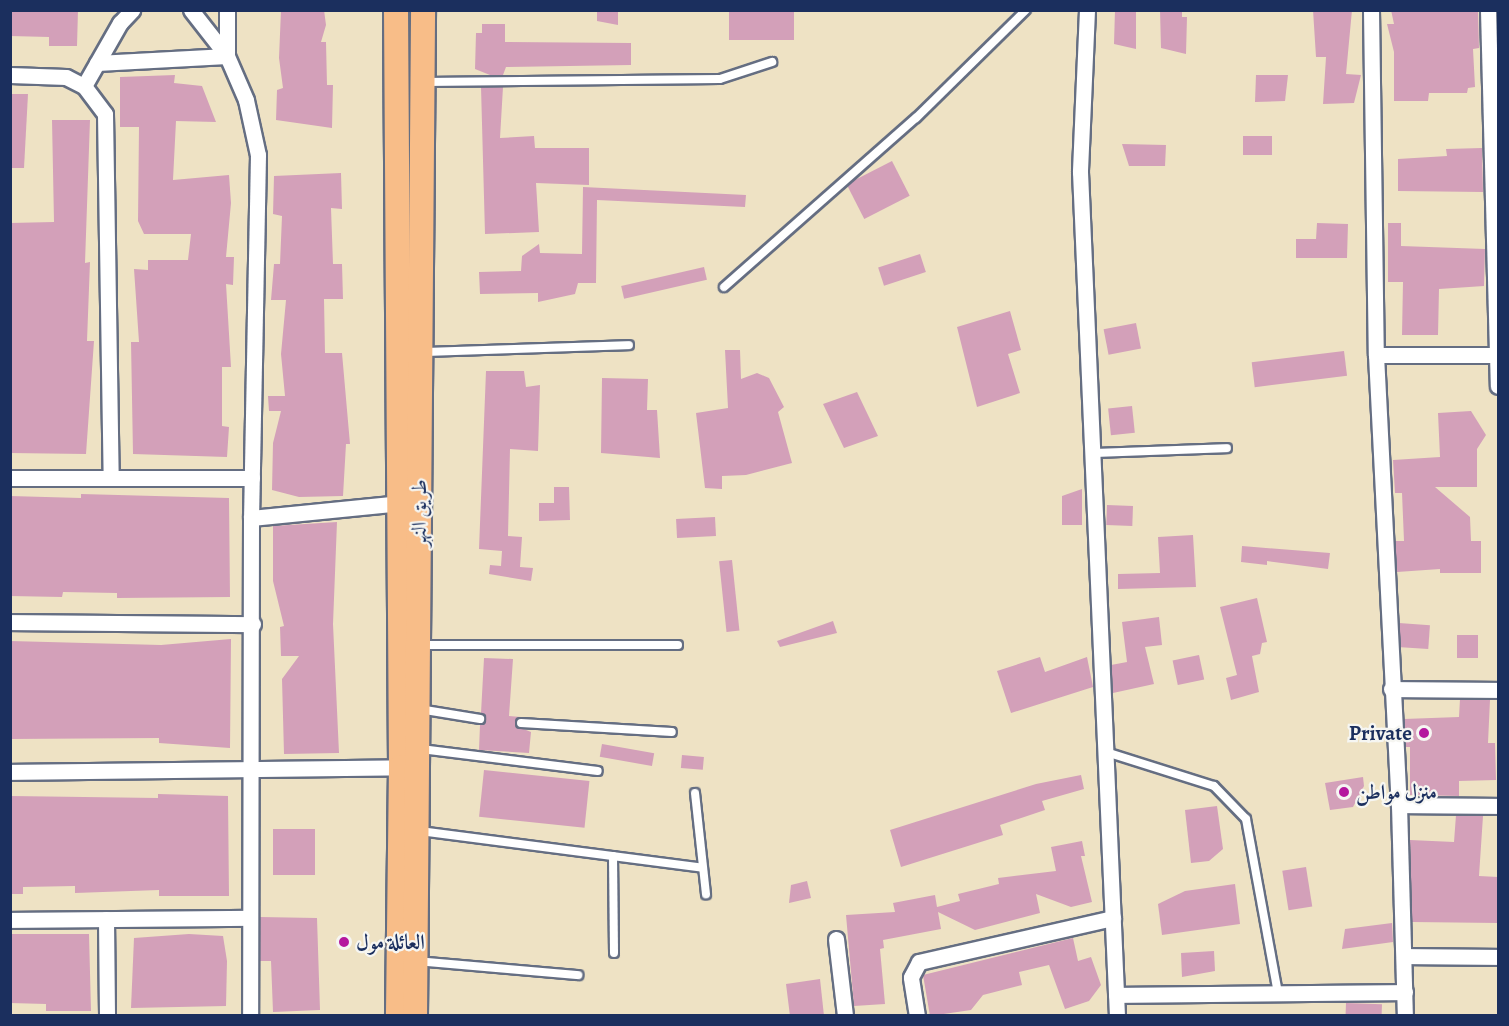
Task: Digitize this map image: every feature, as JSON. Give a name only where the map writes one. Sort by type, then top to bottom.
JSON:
[{"type":"main road","name":"طريق النهر","points":[[396,10],[401,503],[398,1016]]},
{"type":"main road","name":"طريق النهر","points":[[415,1016],[419,749],[423,10]]},
{"type":"street","points":[[84,86],[120,23],[132,10]]},
{"type":"street","points":[[191,10],[226,56],[246,100],[258,155],[251,518],[253,624],[250,1016]]},
{"type":"street","points":[[226,56],[227,10]]},
{"type":"street","points":[[1087,10],[1080,172],[1117,1016]]},
{"type":"street","points":[[1371,10],[1376,356],[1391,689],[1399,805],[1405,1016]]},
{"type":"street","points":[[1488,10],[1495,102],[1498,386]]},
{"type":"street","points":[[97,63],[226,56]]},
{"type":"street","points":[[10,75],[66,77],[84,86],[105,114],[108,134],[111,476]]},
{"type":"street","points":[[1376,356],[1498,355]]},
{"type":"street","points":[[10,478],[111,476],[252,478]]},
{"type":"street","points":[[251,518],[401,503]]},
{"type":"street","points":[[10,622],[253,624]]},
{"type":"street","points":[[1391,689],[1498,690]]},
{"type":"street","points":[[10,772],[252,772],[401,767]]},
{"type":"street","points":[[1399,805],[1498,806]]},
{"type":"street","points":[[10,920],[249,918]]},
{"type":"street","points":[[917,1016],[911,977],[918,962],[1113,918]]},
{"type":"street","points":[[106,919],[107,1016]]},
{"type":"street","points":[[836,939],[845,1016]]},
{"type":"street","points":[[1405,956],[1498,957]]},
{"type":"street","points":[[1116,995],[1405,992]]},
{"type":"lane","points":[[723,287],[916,117],[1026,10]]},
{"type":"lane","points":[[423,82],[720,79],[772,62]]},
{"type":"lane","points":[[420,352],[630,345]]},
{"type":"lane","points":[[1091,453],[1227,448]]},
{"type":"lane","points":[[419,645],[678,645]]},
{"type":"lane","points":[[418,709],[480,719]]},
{"type":"lane","points":[[521,723],[672,732]]},
{"type":"lane","points":[[419,749],[598,771]]},
{"type":"lane","points":[[1106,752],[1214,786],[1246,819],[1278,993]]},
{"type":"lane","points":[[695,793],[706,894]]},
{"type":"lane","points":[[418,831],[704,868]]},
{"type":"lane","points":[[613,856],[614,953]]},
{"type":"lane","points":[[416,961],[578,975]]},
{"type":"building","points":[[10,10],[78,10],[77,46],[49,46],[49,37],[10,36]]},
{"type":"building","points":[[281,10],[324,10],[326,25],[321,42],[326,42],[327,85],[333,85],[332,128],[276,120],[277,90],[283,88],[279,58]]},
{"type":"building","points":[[597,10],[618,10],[618,25],[597,21]]},
{"type":"building","points":[[729,10],[794,10],[794,40],[729,40]]},
{"type":"building","points":[[1115,10],[1136,10],[1136,49],[1114,44]]},
{"type":"building","points":[[1160,10],[1182,10],[1182,17],[1187,17],[1186,54],[1161,48]]},
{"type":"building","points":[[1313,10],[1352,10],[1346,74],[1361,75],[1354,103],[1323,104],[1326,57],[1316,57]]},
{"type":"building","points":[[1391,10],[1478,10],[1479,48],[1473,49],[1475,87],[1468,88],[1467,93],[1429,93],[1428,101],[1394,101],[1394,52],[1387,24],[1394,24]]},
{"type":"building","points":[[482,24],[505,24],[505,42],[631,43],[631,65],[506,67],[503,75],[490,75],[475,69],[476,33],[482,33]]},
{"type":"building","points":[[175,75],[174,83],[202,86],[216,122],[176,121],[173,180],[229,175],[231,203],[226,257],[234,257],[233,285],[226,284],[231,367],[222,367],[222,426],[229,427],[227,457],[133,454],[131,342],[139,342],[134,269],[148,270],[148,260],[188,260],[191,234],[144,234],[138,221],[139,127],[120,127],[120,77]]},
{"type":"building","points":[[1256,75],[1288,75],[1285,101],[1255,102]]},
{"type":"building","points":[[481,87],[503,87],[500,138],[534,136],[535,148],[589,148],[589,185],[536,183],[539,232],[485,234]]},
{"type":"building","points":[[10,94],[28,94],[24,168],[10,168]]},
{"type":"building","points":[[52,120],[90,120],[85,263],[90,262],[87,341],[94,341],[86,454],[10,453],[10,223],[54,222]]},
{"type":"building","points":[[1243,136],[1272,136],[1272,155],[1243,155]]},
{"type":"building","points":[[1122,144],[1166,145],[1165,166],[1129,166]]},
{"type":"building","points":[[1482,148],[1483,192],[1398,191],[1398,159],[1447,156],[1446,149]]},
{"type":"building","points":[[892,161],[910,196],[864,219],[847,184]]},
{"type":"building","points":[[341,173],[342,209],[331,208],[333,264],[342,264],[343,299],[324,299],[325,353],[342,353],[350,444],[346,444],[343,496],[299,497],[272,490],[273,443],[281,411],[269,411],[268,396],[285,396],[281,354],[286,300],[271,300],[274,264],[280,264],[282,216],[273,214],[274,176]]},
{"type":"building","points":[[583,187],[746,195],[745,207],[597,200],[596,283],[578,283],[575,294],[538,302],[538,293],[480,294],[479,272],[521,271],[522,256],[539,244],[540,253],[582,254]]},
{"type":"building","points":[[1317,223],[1348,224],[1347,258],[1296,258],[1296,239],[1316,239]]},
{"type":"building","points":[[1388,223],[1401,223],[1401,246],[1485,249],[1484,286],[1439,289],[1438,335],[1402,335],[1403,282],[1388,282]]},
{"type":"building","points":[[920,254],[926,272],[884,286],[878,268]]},
{"type":"building","points":[[704,267],[707,280],[624,299],[621,286]]},
{"type":"building","points":[[1010,311],[1021,350],[1008,354],[1020,393],[977,407],[957,327]]},
{"type":"building","points":[[1136,323],[1141,349],[1109,355],[1104,329]]},
{"type":"building","points":[[725,350],[740,350],[741,379],[757,373],[769,378],[784,407],[778,412],[792,463],[746,475],[722,476],[722,489],[705,488],[696,413],[728,408]]},
{"type":"building","points":[[1344,351],[1347,376],[1255,387],[1252,362]]},
{"type":"building","points":[[486,371],[524,371],[526,387],[540,385],[538,451],[510,449],[508,536],[522,537],[520,567],[533,568],[531,581],[489,574],[490,565],[501,566],[502,551],[479,549]]},
{"type":"building","points":[[602,378],[648,379],[647,410],[657,410],[660,458],[601,453]]},
{"type":"building","points":[[857,392],[878,436],[844,448],[823,404]]},
{"type":"building","points":[[1132,406],[1135,433],[1111,435],[1108,409]]},
{"type":"building","points":[[1471,411],[1486,435],[1477,449],[1477,487],[1435,487],[1470,517],[1471,541],[1481,541],[1481,573],[1440,573],[1440,569],[1397,572],[1395,541],[1404,541],[1402,493],[1395,493],[1393,460],[1440,457],[1438,413]]},
{"type":"building","points":[[554,487],[569,487],[570,520],[539,521],[539,503],[554,503]]},
{"type":"building","points":[[1082,489],[1082,525],[1062,525],[1062,496]]},
{"type":"building","points":[[81,494],[229,498],[230,597],[117,598],[117,593],[63,592],[62,597],[10,596],[10,496],[81,498]]},
{"type":"building","points":[[1107,505],[1133,506],[1132,526],[1106,525]]},
{"type":"building","points":[[715,517],[716,536],[677,538],[676,519]]},
{"type":"building","points":[[337,522],[333,624],[339,753],[284,754],[282,679],[299,656],[281,656],[280,627],[284,626],[273,581],[273,526]]},
{"type":"building","points":[[1193,535],[1196,587],[1118,589],[1118,574],[1160,573],[1158,537]]},
{"type":"building","points":[[1242,546],[1330,553],[1328,569],[1267,561],[1267,565],[1241,562]]},
{"type":"building","points":[[732,560],[739,631],[726,632],[719,561]]},
{"type":"building","points":[[1257,598],[1267,642],[1262,643],[1260,654],[1252,656],[1259,692],[1231,700],[1226,678],[1237,675],[1220,607]]},
{"type":"building","points":[[1159,617],[1162,645],[1145,647],[1154,684],[1113,693],[1111,665],[1127,662],[1122,622]]},
{"type":"building","points":[[833,621],[837,633],[780,647],[777,641]]},
{"type":"building","points":[[1399,623],[1430,625],[1428,649],[1397,647]]},
{"type":"building","points":[[1457,635],[1478,635],[1478,658],[1457,658]]},
{"type":"building","points":[[231,639],[230,748],[159,743],[159,738],[10,739],[10,641],[161,645]]},
{"type":"building","points":[[1199,655],[1204,679],[1178,685],[1173,661]]},
{"type":"building","points":[[1040,657],[1045,672],[1087,657],[1093,687],[1011,713],[997,671]]},
{"type":"building","points":[[484,658],[513,659],[509,716],[521,717],[516,726],[531,732],[529,753],[479,750],[480,725],[486,719],[481,713]]},
{"type":"building","points":[[1460,699],[1490,700],[1488,743],[1495,743],[1496,780],[1459,781],[1459,796],[1410,795],[1410,747],[1406,747],[1404,719],[1459,717]]},
{"type":"building","points":[[602,744],[654,753],[652,766],[600,757]]},
{"type":"building","points":[[682,755],[704,757],[703,770],[681,768]]},
{"type":"building","points":[[484,770],[589,781],[585,828],[479,817]]},
{"type":"building","points":[[1081,775],[1084,789],[1042,801],[1045,810],[1000,825],[1003,835],[901,867],[890,830],[1036,784]]},
{"type":"building","name":"منزل مواطن","points":[[1363,777],[1364,786],[1353,807],[1330,810],[1325,783]]},
{"type":"building","points":[[158,794],[228,796],[229,896],[159,896],[159,890],[75,893],[75,886],[23,887],[23,894],[10,894],[10,796],[158,798]]},
{"type":"building","points":[[1217,806],[1223,849],[1209,861],[1191,863],[1185,810]]},
{"type":"building","points":[[1456,815],[1483,816],[1479,876],[1498,877],[1498,923],[1412,922],[1410,840],[1454,842]]},
{"type":"building","points":[[273,829],[315,829],[315,875],[273,875]]},
{"type":"building","points":[[1082,841],[1085,856],[1081,856],[1092,902],[1071,907],[1036,894],[1040,913],[975,930],[938,912],[941,929],[883,940],[884,948],[880,949],[885,1004],[854,1006],[846,915],[895,912],[893,903],[935,895],[937,907],[960,901],[958,894],[999,884],[998,878],[1056,871],[1051,847]]},
{"type":"building","points":[[1306,867],[1312,907],[1289,910],[1282,871]]},
{"type":"building","points":[[807,881],[811,898],[789,903],[791,885]]},
{"type":"building","points":[[1235,884],[1240,924],[1162,935],[1158,904],[1185,891]]},
{"type":"building","points":[[260,917],[317,918],[320,1010],[273,1012],[271,961],[260,961]]},
{"type":"building","points":[[1392,923],[1393,942],[1342,949],[1345,929]]},
{"type":"building","points":[[10,934],[89,934],[91,1011],[46,1011],[46,1004],[10,1003]]},
{"type":"building","points":[[189,934],[223,936],[227,961],[226,1006],[131,1008],[134,938]]},
{"type":"building","points":[[1073,938],[1078,961],[1091,957],[1101,985],[1089,1001],[1065,1009],[1049,965],[1019,972],[1022,985],[983,995],[971,1010],[930,1016],[923,975]]},
{"type":"building","points":[[1214,951],[1215,971],[1182,977],[1181,953]]},
{"type":"building","points":[[820,979],[824,1016],[790,1016],[786,984]]},
{"type":"building","points":[[1346,1003],[1382,1004],[1382,1016],[1346,1016]]},
{"type":"place","name":"Private","points":[[1424,733]]},
{"type":"place","name":"منزل مواطن","points":[[1344,792]]},
{"type":"place","name":"العائلة مول","points":[[344,942]]}]
